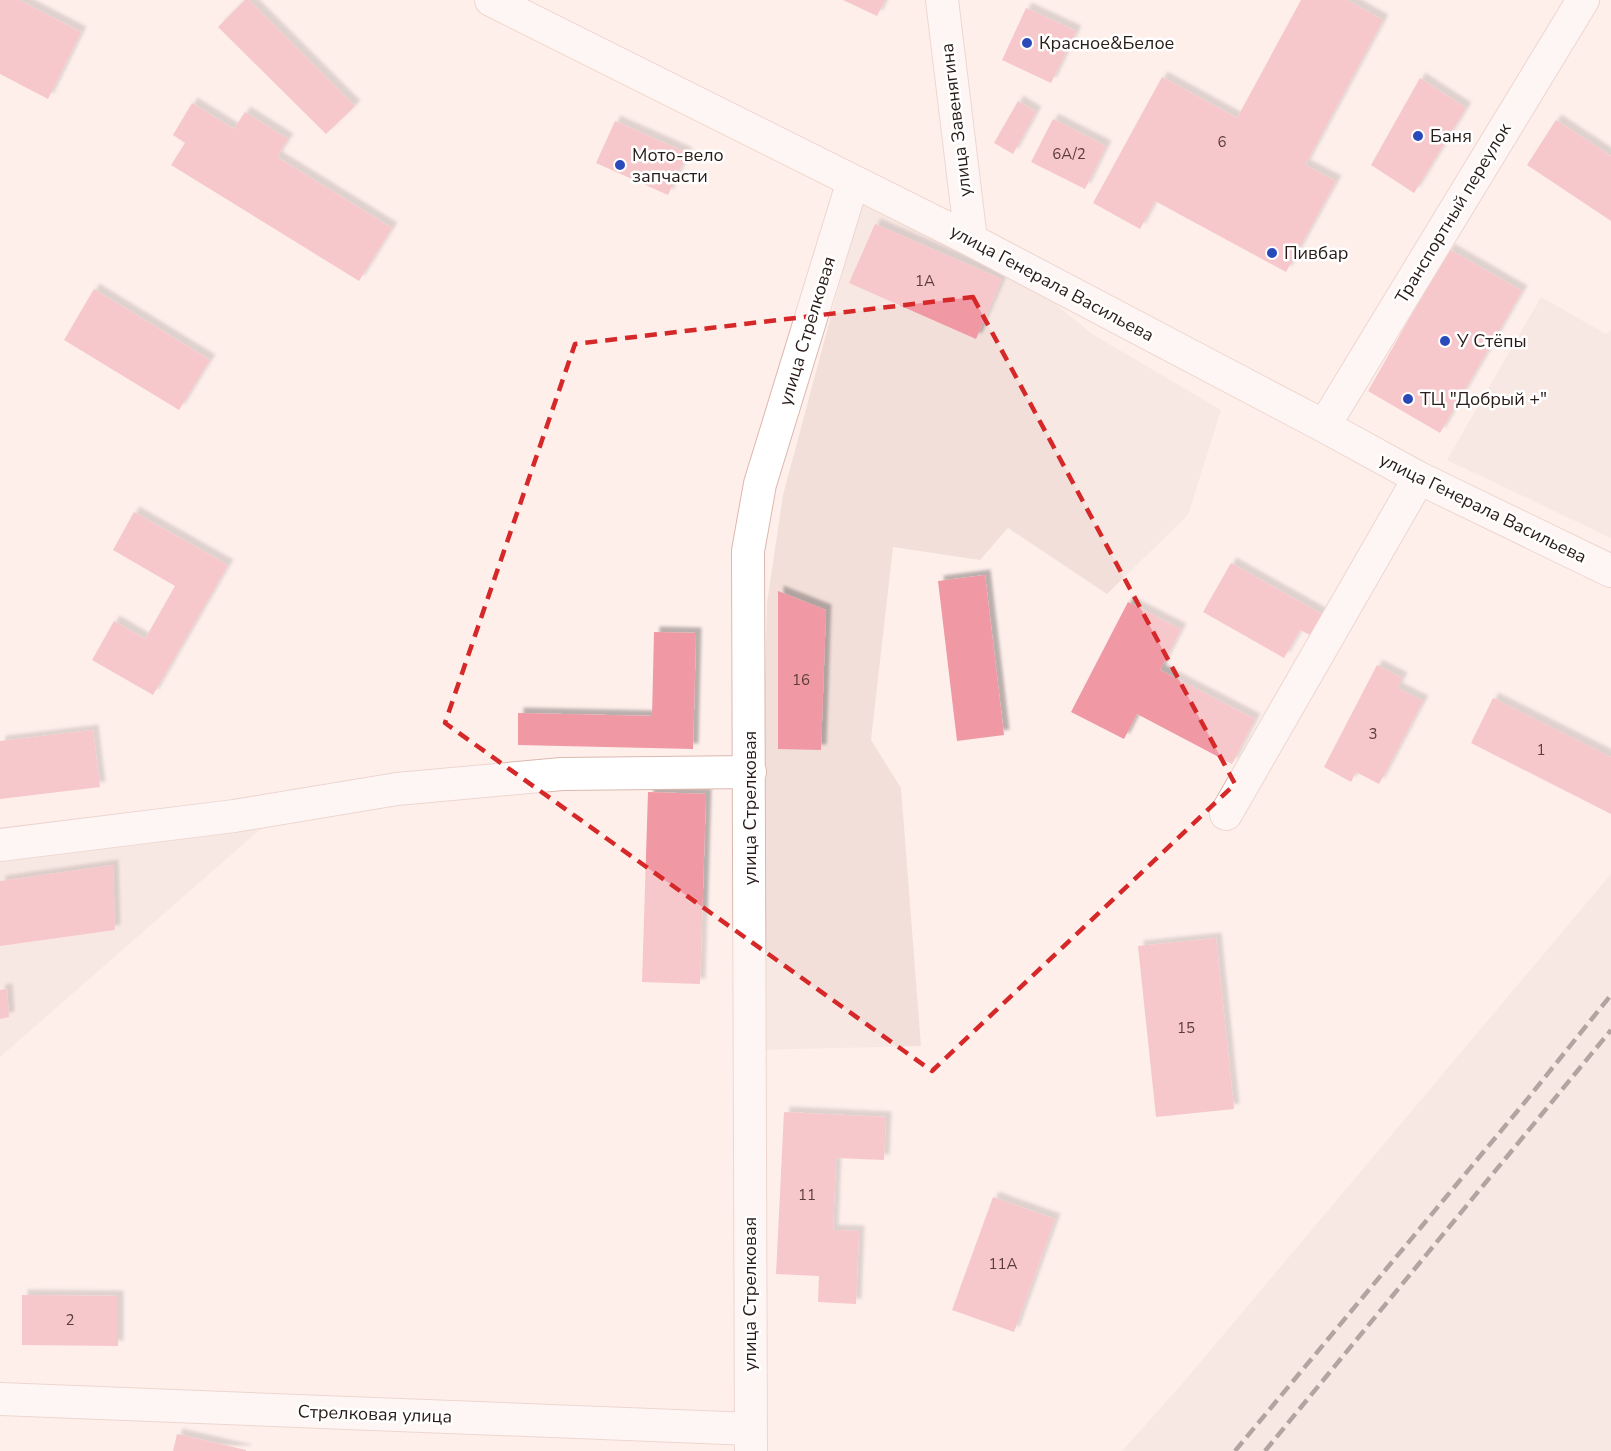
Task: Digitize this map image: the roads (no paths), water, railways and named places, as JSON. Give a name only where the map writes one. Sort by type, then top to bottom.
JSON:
[{"type":"street","name":"улица Генерала Васильева","points":[[490,0],[970,240],[1419,478],[1611,571]]},
{"type":"street","name":"улица Завенягина","points":[[942,0],[970,240]]},
{"type":"street","name":"Транспортный переулок","points":[[1324,426],[1582,0]]},
{"type":"street","name":"улица Стрелковая","points":[[751,1440],[748,551],[760,484],[853,181]]},
{"type":"street","points":[[1226,814],[1419,478]]},
{"type":"street","points":[[0,845],[234,816],[397,789],[562,774],[750,772]]},
{"type":"street","name":"Стрелковая улица","points":[[0,1400],[751,1440]]},
{"type":"railway","points":[[1235,1451],[1611,995]]},
{"type":"railway","points":[[1265,1451],[1611,1030]]},
{"type":"place","name":"Красное&Белое","points":[[1027,43]]},
{"type":"place","name":"Баня","points":[[1418,136]]},
{"type":"place","name":"Мото-вело запчасти","points":[[620,165]]},
{"type":"place","name":"Пивбар","points":[[1272,253]]},
{"type":"place","name":"У Стёпы","points":[[1445,341]]},
{"type":"place","name":"ТЦ \"Добрый +\"","points":[[1408,399]]}]
